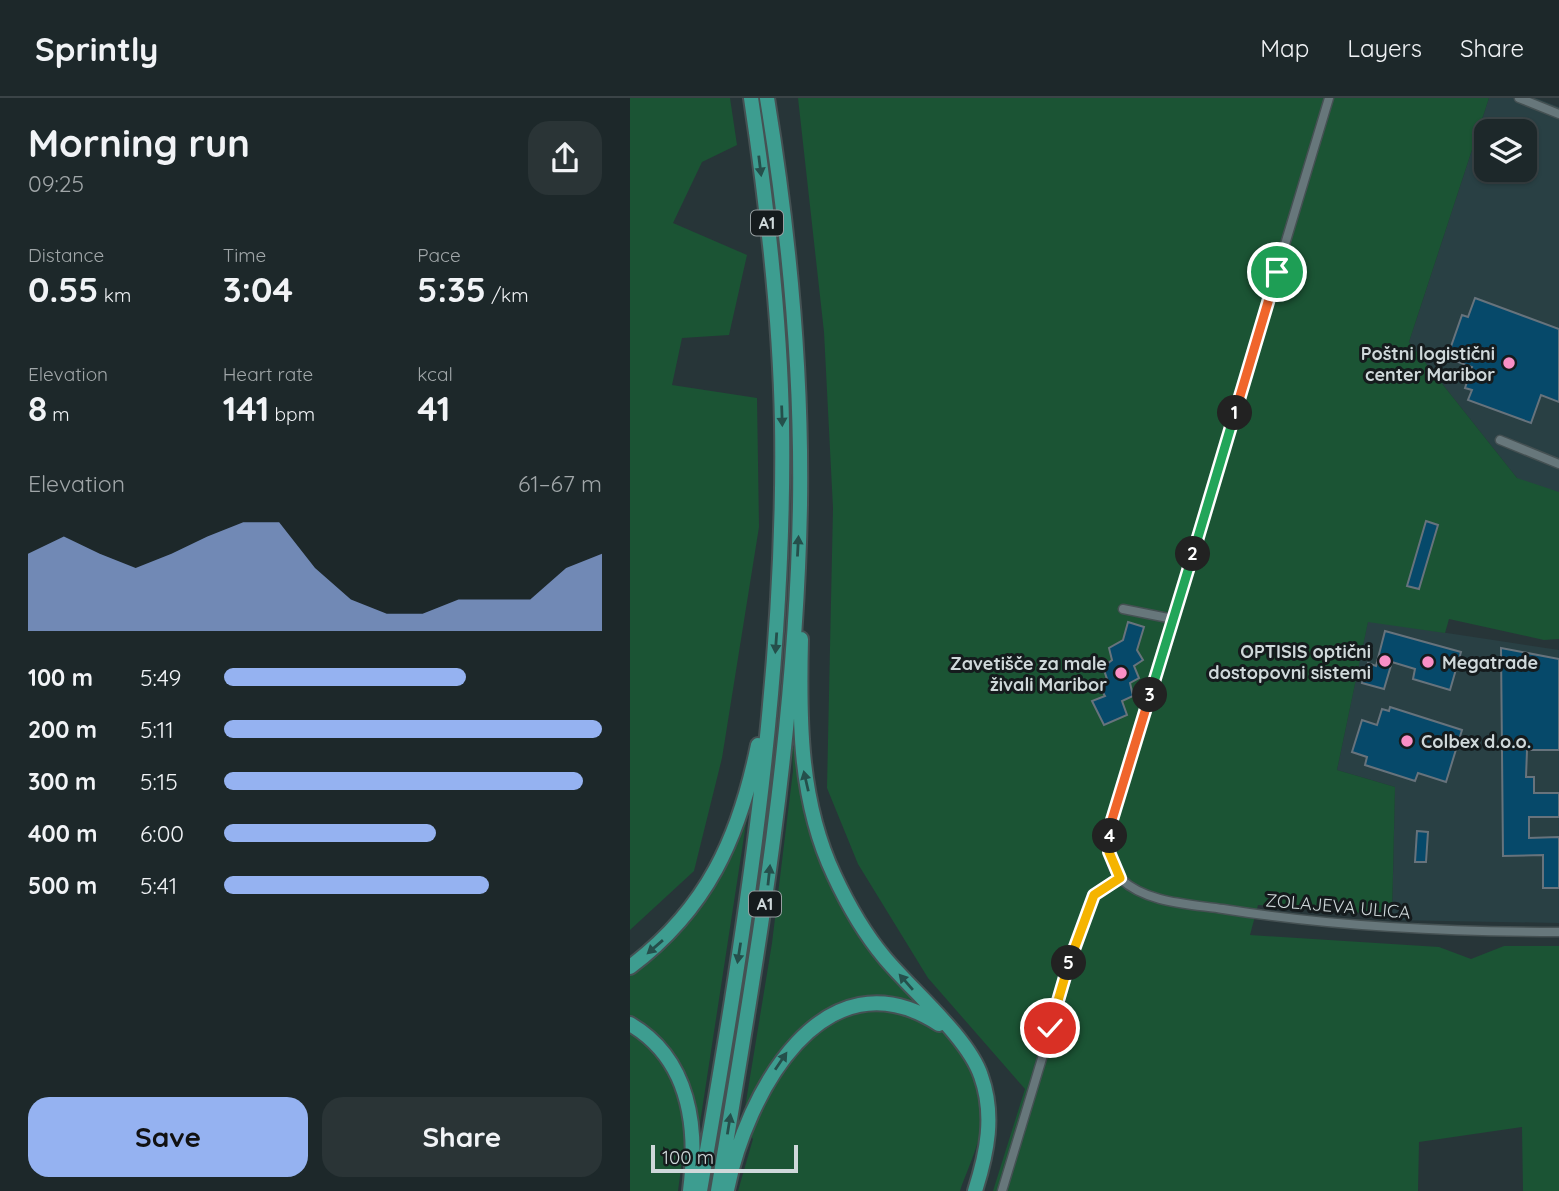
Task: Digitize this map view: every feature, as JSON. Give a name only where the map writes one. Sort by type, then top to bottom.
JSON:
[{"type":"highway","name":"A1","points":[[700,1191],[750,883],[770,715],[777,620],[782,422],[768,238],[751,98]]},
{"type":"highway","name":"A1","points":[[718,1191],[767,890],[795,615],[800,506],[793,310],[767,98]]},
{"type":"highway","points":[[795,615],[802,632],[799,698],[803,774],[833,873],[881,954],[965,1047],[981,1075],[989,1111],[985,1154],[975,1191]]},
{"type":"highway","points":[[630,967],[660,943],[694,906],[722,861],[741,812],[761,731],[770,715]]},
{"type":"highway","points":[[726,1191],[736,1157],[772,1075],[790,1048],[822,1018],[854,1007],[894,1006],[918,1012],[951,1032]]},
{"type":"highway","points":[[630,1024],[650,1038],[670,1061],[682,1083],[691,1126],[693,1169],[690,1191]]},
{"type":"street","points":[[1002,1191],[1087,909],[1094,895],[1120,878],[1109,852],[1111,823],[1329,98]]},
{"type":"street","points":[[1519,98],[1559,114]]},
{"type":"street","points":[[1500,440],[1559,464]]},
{"type":"street","points":[[1123,609],[1173,619]]},
{"type":"street","name":"ZOLAJEVA ULICA","points":[[1120,878],[1148,894],[1257,915],[1392,928],[1559,932]]},
{"type":"shaded area","points":[[1489,98],[1536,98],[1559,107],[1559,520],[1517,478],[1409,342],[1474,144],[1474,182],[1537,182],[1537,119],[1482,119]]},
{"type":"shaded area","points":[[1368,621],[1559,650],[1559,923],[1392,920],[1395,787],[1337,770]]},
{"type":"green space","points":[[630,98],[730,98],[737,145],[702,162],[673,223],[747,255],[729,335],[682,338],[672,385],[757,398],[759,527],[722,758],[694,871],[630,930]]},
{"type":"green space","points":[[798,98],[1489,98],[1482,119],[1474,119],[1474,144],[1409,342],[1517,478],[1559,492],[1559,639],[1544,640],[1449,619],[1445,633],[1368,622],[1337,770],[1395,787],[1392,915],[1258,905],[1250,935],[1439,947],[1471,959],[1504,946],[1559,946],[1559,1191],[1523,1191],[1522,1127],[1419,1142],[1418,1191],[993,1191],[1025,1089],[928,978],[858,864],[827,788],[833,508],[824,332]]},
{"type":"green space","points":[[796,747],[841,900],[927,1013],[866,1000],[837,1006],[818,1016],[787,1046],[743,1120],[772,943],[793,771],[792,748]]},
{"type":"green space","points":[[749,804],[700,1123],[696,1123],[650,1032],[630,1017],[630,971],[681,931],[700,905]]},
{"type":"green space","points":[[894,1009],[926,1020],[941,1030],[967,1061],[978,1087],[982,1123],[960,1191],[738,1191],[753,1139],[750,1135],[771,1089],[791,1055],[838,1015]]},
{"type":"green space","points":[[630,1031],[663,1058],[684,1113],[688,1142],[684,1145],[678,1191],[630,1191]]},
{"type":"building","name":"Poštni logistični center Maribor","points":[[1475,298],[1559,329],[1559,402],[1541,395],[1531,423],[1468,400],[1472,390],[1465,388],[1472,367],[1447,358],[1462,315],[1468,317]]},
{"type":"building","points":[[1426,521],[1438,525],[1419,589],[1407,586]]},
{"type":"building","name":"Zavetišče za male živali Maribor","points":[[1128,622],[1144,627],[1137,650],[1143,660],[1134,666],[1139,678],[1130,683],[1133,696],[1122,701],[1127,715],[1104,725],[1092,701],[1105,696],[1097,683],[1107,679],[1103,667],[1112,660],[1109,648],[1123,640]]},
{"type":"building","name":"Megatrade","points":[[1385,631],[1461,652],[1450,690],[1413,679],[1415,669],[1392,662],[1384,689],[1362,683],[1368,663],[1376,666]]},
{"type":"building","points":[[1501,648],[1559,659],[1559,750],[1527,750],[1526,777],[1534,777],[1534,793],[1559,793],[1559,817],[1529,817],[1529,838],[1559,837],[1559,888],[1543,888],[1543,855],[1503,856]]},
{"type":"building","name":"Colbex d.o.o.","points":[[1390,707],[1462,730],[1446,782],[1418,773],[1415,781],[1365,765],[1367,757],[1352,752],[1362,720],[1377,725],[1382,709],[1389,711]]},
{"type":"building","points":[[1417,831],[1428,832],[1426,862],[1415,862]]},
{"type":"place","name":"Poštni logistični center Maribor","points":[[1509,363]]},
{"type":"place","name":"OPTISIS optični dostopovni sistemi","points":[[1385,661]]},
{"type":"place","name":"Megatrade","points":[[1428,662]]},
{"type":"place","name":"Zavetišče za male živali Maribor","points":[[1121,673]]},
{"type":"place","name":"Colbex d.o.o.","points":[[1407,741]]},
{"type":"route","points":[[1050,1028],[1087,909],[1094,895],[1120,878],[1109,852],[1111,823],[1277,272]]}]
